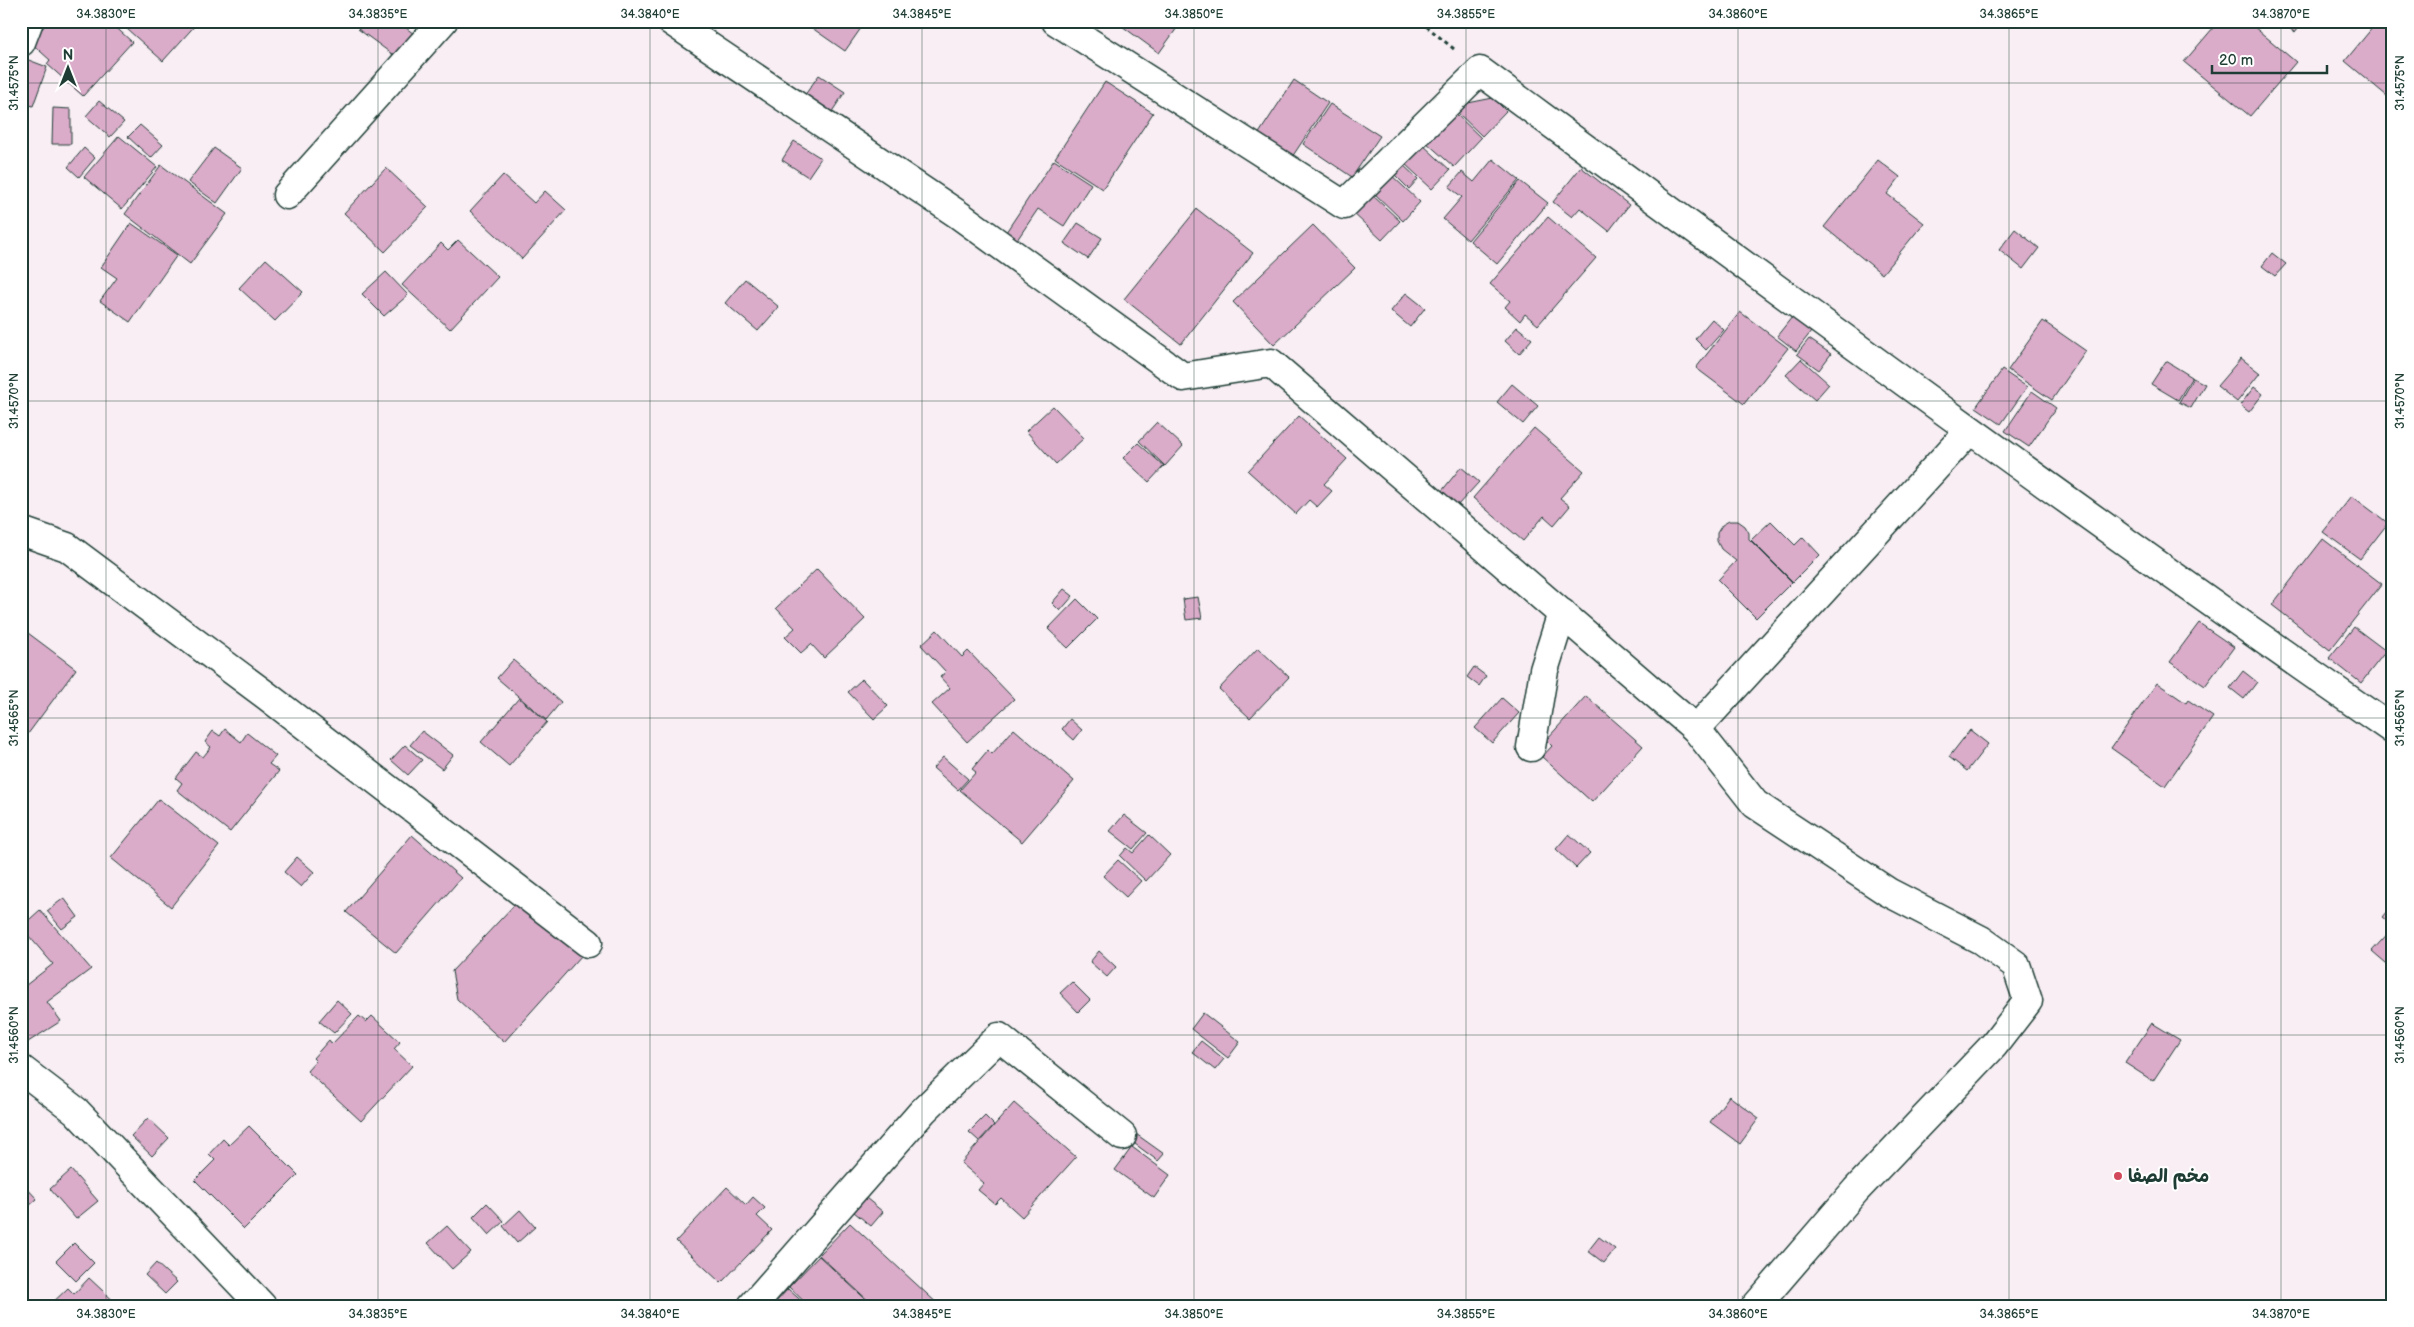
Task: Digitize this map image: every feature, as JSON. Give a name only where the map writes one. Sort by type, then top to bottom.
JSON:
[{"type":"street","points":[[21,42],[29,21]]},
{"type":"street","points":[[287,194],[443,21]]},
{"type":"street","points":[[671,21],[959,216],[1183,377],[1271,363],[1696,730],[1755,804],[1888,892],[1981,940],[2016,965],[2028,1001],[1994,1045],[1856,1190],[1756,1306]]},
{"type":"street","points":[[1056,21],[1344,205],[1480,71],[1969,431],[2196,593],[2393,730]]},
{"type":"street","points":[[1696,730],[1969,431]]},
{"type":"street","points":[[21,532],[67,547],[267,696],[588,943]]},
{"type":"street","points":[[1531,747],[1544,670],[1562,613]]},
{"type":"street","points":[[752,1306],[923,1112],[999,1037],[1122,1136]]},
{"type":"street","points":[[21,1069],[76,1111],[262,1306]]},
{"type":"path","points":[[1420,21],[1480,71]]},
{"type":"building","points":[[49,21],[109,21],[132,42],[83,96],[47,64],[50,60],[30,42]]},
{"type":"building","points":[[118,21],[199,21],[163,61]]},
{"type":"building","points":[[364,21],[397,21],[414,34],[396,57],[358,29]]},
{"type":"building","points":[[802,21],[866,21],[845,51]]},
{"type":"building","points":[[1115,21],[1182,21],[1159,53]]},
{"type":"building","points":[[2219,21],[2247,21],[2296,62],[2250,116],[2184,62]]},
{"type":"building","points":[[2281,21],[2304,21],[2295,33]]},
{"type":"building","points":[[2378,21],[2393,21],[2393,101],[2345,61]]},
{"type":"building","points":[[26,59],[47,67],[33,106],[21,102],[21,73]]},
{"type":"building","points":[[819,75],[845,92],[829,116],[802,99]]},
{"type":"building","points":[[1294,80],[1328,103],[1288,163],[1254,141]]},
{"type":"building","points":[[1105,82],[1153,113],[1103,189],[1055,158]]},
{"type":"building","points":[[1493,98],[1506,111],[1482,136],[1456,111],[1463,104]]},
{"type":"building","points":[[99,101],[124,122],[110,137],[86,116]]},
{"type":"building","points":[[1330,104],[1380,136],[1352,177],[1303,144]]},
{"type":"building","points":[[53,108],[71,109],[71,144],[52,144]]},
{"type":"building","points":[[1454,112],[1481,138],[1454,167],[1426,142]]},
{"type":"building","points":[[140,125],[163,145],[151,158],[128,137]]},
{"type":"building","points":[[119,136],[157,167],[122,209],[84,177]]},
{"type":"building","points":[[794,141],[821,158],[808,177],[782,160]]},
{"type":"building","points":[[1422,144],[1450,170],[1432,189],[1404,163]]},
{"type":"building","points":[[84,148],[95,158],[79,177],[68,167]]},
{"type":"building","points":[[214,148],[242,168],[217,203],[188,182]]},
{"type":"building","points":[[1493,159],[1519,180],[1468,240],[1443,219],[1462,197],[1449,187],[1462,172],[1474,182]]},
{"type":"building","points":[[1054,160],[1091,184],[1064,226],[1038,209],[1017,240],[1006,232]]},
{"type":"building","points":[[1878,160],[1900,177],[1887,194],[1924,223],[1882,274],[1824,227]]},
{"type":"building","points":[[1401,163],[1418,179],[1409,189],[1393,173]]},
{"type":"building","points":[[161,165],[227,214],[190,264],[125,214]]},
{"type":"building","points":[[1581,167],[1629,205],[1609,231],[1580,208],[1572,217],[1553,202]]},
{"type":"building","points":[[386,168],[428,207],[385,252],[344,213]]},
{"type":"building","points":[[1389,173],[1420,202],[1403,221],[1372,191]]},
{"type":"building","points":[[503,175],[534,203],[545,191],[566,210],[522,259],[470,211]]},
{"type":"building","points":[[1520,181],[1548,203],[1497,264],[1470,241]]},
{"type":"building","points":[[1370,193],[1400,221],[1382,240],[1352,212]]},
{"type":"building","points":[[1197,209],[1253,253],[1181,344],[1124,299]]},
{"type":"building","points":[[1548,217],[1596,258],[1538,325],[1525,314],[1520,321],[1505,307],[1510,301],[1490,284]]},
{"type":"building","points":[[131,223],[177,255],[130,322],[100,301],[117,278],[101,267]]},
{"type":"building","points":[[1078,223],[1102,238],[1088,259],[1064,243]]},
{"type":"building","points":[[1313,225],[1355,268],[1274,345],[1233,302]]},
{"type":"building","points":[[2015,229],[2039,248],[2023,269],[1999,250]]},
{"type":"building","points":[[458,240],[498,277],[450,329],[402,285],[441,243],[448,250]]},
{"type":"building","points":[[2272,253],[2286,264],[2275,276],[2262,266]]},
{"type":"building","points":[[266,259],[303,292],[275,321],[239,288]]},
{"type":"building","points":[[386,272],[408,295],[384,316],[362,294]]},
{"type":"building","points":[[745,279],[779,307],[758,331],[725,303]]},
{"type":"building","points":[[1406,293],[1425,308],[1410,327],[1391,311]]},
{"type":"building","points":[[1740,312],[1788,348],[1744,404],[1696,368]]},
{"type":"building","points":[[1792,317],[1811,332],[1796,351],[1777,336]]},
{"type":"building","points":[[1712,319],[1724,330],[1706,350],[1695,339]]},
{"type":"building","points":[[2043,321],[2086,351],[2052,400],[2008,370]]},
{"type":"building","points":[[1517,327],[1532,339],[1519,354],[1505,341]]},
{"type":"building","points":[[1809,339],[1831,354],[1819,370],[1797,354]]},
{"type":"building","points":[[2241,358],[2260,373],[2237,402],[2217,386]]},
{"type":"building","points":[[1801,359],[1829,384],[1815,400],[1786,375]]},
{"type":"building","points":[[2166,361],[2192,377],[2178,400],[2151,384]]},
{"type":"building","points":[[2002,370],[2027,387],[2001,424],[1976,407]]},
{"type":"building","points":[[2193,378],[2205,384],[2191,408],[2179,402]]},
{"type":"building","points":[[1512,384],[1538,406],[1523,424],[1497,402]]},
{"type":"building","points":[[2254,387],[2263,394],[2249,412],[2240,405]]},
{"type":"building","points":[[2032,391],[2056,408],[2029,447],[2005,431]]},
{"type":"building","points":[[1053,406],[1084,438],[1056,464],[1026,431]]},
{"type":"building","points":[[1299,416],[1347,459],[1324,484],[1332,491],[1317,507],[1309,500],[1296,514],[1248,471]]},
{"type":"building","points":[[1157,422],[1183,446],[1165,466],[1139,441]]},
{"type":"building","points":[[1534,428],[1584,471],[1560,498],[1570,506],[1554,525],[1544,516],[1523,541],[1473,498]]},
{"type":"building","points":[[1138,443],[1164,466],[1149,482],[1123,458]]},
{"type":"building","points":[[1461,467],[1479,482],[1457,506],[1441,492]]},
{"type":"building","points":[[2352,496],[2388,523],[2360,559],[2323,532]]},
{"type":"building","points":[[1729,521],[1738,521],[1745,526],[1749,533],[1749,539],[1792,582],[1756,618],[1718,580],[1736,561],[1721,549],[1717,541],[1717,533],[1722,525]]},
{"type":"building","points":[[1771,521],[1795,545],[1803,537],[1820,555],[1793,582],[1751,540]]},
{"type":"building","points":[[2323,539],[2382,584],[2330,650],[2272,605]]},
{"type":"building","points":[[817,569],[865,619],[824,658],[811,644],[801,653],[785,637],[795,628],[776,608]]},
{"type":"building","points":[[1064,589],[1073,596],[1060,611],[1052,603]]},
{"type":"building","points":[[1198,597],[1202,618],[1186,620],[1183,599]]},
{"type":"building","points":[[1077,599],[1097,619],[1068,648],[1048,629]]},
{"type":"building","points":[[2199,623],[2234,647],[2205,686],[2170,662]]},
{"type":"building","points":[[2354,627],[2386,651],[2361,683],[2329,658]]},
{"type":"building","points":[[937,630],[962,657],[968,651],[1014,699],[967,742],[932,704],[950,688],[940,677],[946,672],[921,645]]},
{"type":"building","points":[[28,633],[76,669],[22,742],[21,643]]},
{"type":"building","points":[[1258,648],[1289,677],[1250,718],[1219,689]]},
{"type":"building","points":[[513,660],[561,702],[546,720],[497,678]]},
{"type":"building","points":[[1474,667],[1486,676],[1479,686],[1467,677]]},
{"type":"building","points":[[2243,671],[2257,682],[2244,699],[2230,688]]},
{"type":"building","points":[[862,679],[888,706],[874,719],[848,692]]},
{"type":"building","points":[[2157,683],[2186,703],[2188,700],[2213,717],[2165,786],[2111,748]]},
{"type":"building","points":[[1586,696],[1643,746],[1592,802],[1542,757],[1552,746],[1546,740]]},
{"type":"building","points":[[519,698],[547,722],[509,766],[481,742]]},
{"type":"building","points":[[1502,698],[1519,713],[1492,743],[1475,728]]},
{"type":"building","points":[[1070,719],[1082,730],[1074,740],[1062,729]]},
{"type":"building","points":[[225,729],[241,742],[247,733],[276,756],[269,764],[279,771],[230,832],[177,790],[182,783],[176,778],[196,752],[203,757],[211,747],[205,742],[213,731],[220,736]]},
{"type":"building","points":[[1014,729],[1074,781],[1022,842],[960,790],[976,772],[972,769],[988,750],[992,754]]},
{"type":"building","points":[[1970,730],[1988,744],[1967,771],[1949,757]]},
{"type":"building","points":[[422,731],[453,755],[442,769],[410,745]]},
{"type":"building","points":[[405,745],[422,760],[408,775],[391,760]]},
{"type":"building","points":[[943,757],[968,779],[958,790],[933,768]]},
{"type":"building","points":[[159,799],[219,846],[171,907],[111,858]]},
{"type":"building","points":[[1124,815],[1147,833],[1133,849],[1110,831]]},
{"type":"building","points":[[1569,834],[1590,853],[1576,868],[1556,849]]},
{"type":"building","points":[[412,835],[461,878],[396,953],[346,912]]},
{"type":"building","points":[[1149,835],[1170,855],[1146,881],[1120,856],[1127,848],[1133,853]]},
{"type":"building","points":[[297,857],[314,872],[301,887],[284,872]]},
{"type":"building","points":[[1118,860],[1141,881],[1126,897],[1103,876]]},
{"type":"building","points":[[64,898],[78,917],[62,929],[47,911]]},
{"type":"building","points":[[516,903],[582,955],[504,1042],[457,999],[452,971]]},
{"type":"building","points":[[2393,906],[2393,926],[2383,918]]},
{"type":"building","points":[[40,910],[91,969],[47,1002],[61,1021],[28,1042],[21,1033],[21,989],[53,964],[21,927]]},
{"type":"building","points":[[2393,928],[2393,969],[2372,951]]},
{"type":"building","points":[[1099,951],[1116,967],[1107,977],[1090,962]]},
{"type":"building","points":[[1072,982],[1090,1000],[1078,1012],[1060,993]]},
{"type":"building","points":[[337,1000],[352,1014],[334,1033],[319,1021]]},
{"type":"building","points":[[1203,1013],[1240,1042],[1228,1058],[1191,1029]]},
{"type":"building","points":[[359,1016],[366,1022],[372,1016],[400,1042],[394,1049],[412,1066],[361,1121],[307,1071],[316,1061],[313,1058],[329,1040],[332,1044]]},
{"type":"building","points":[[2152,1023],[2180,1040],[2153,1081],[2125,1063]]},
{"type":"building","points":[[1201,1041],[1224,1059],[1215,1070],[1192,1052]]},
{"type":"building","points":[[1729,1096],[1759,1118],[1740,1144],[1710,1122]]},
{"type":"building","points":[[1014,1103],[1076,1157],[1022,1217],[1001,1198],[995,1204],[978,1190],[984,1183],[961,1163]]},
{"type":"building","points":[[985,1116],[994,1125],[979,1141],[969,1132]]},
{"type":"building","points":[[148,1118],[169,1138],[152,1156],[131,1136]]},
{"type":"building","points":[[249,1126],[298,1175],[244,1229],[195,1180],[215,1160],[209,1154],[223,1139],[229,1145]]},
{"type":"building","points":[[1136,1134],[1164,1154],[1158,1161],[1131,1141]]},
{"type":"building","points":[[1132,1147],[1170,1175],[1154,1198],[1115,1170]]},
{"type":"building","points":[[71,1170],[98,1201],[76,1219],[50,1189]]},
{"type":"building","points":[[23,1184],[37,1199],[21,1213],[21,1186]]},
{"type":"building","points":[[727,1187],[746,1205],[753,1197],[765,1208],[757,1216],[772,1230],[721,1283],[676,1241]]},
{"type":"building","points":[[866,1198],[883,1212],[871,1226],[854,1212]]},
{"type":"building","points":[[487,1203],[504,1221],[489,1235],[473,1217]]},
{"type":"building","points":[[520,1210],[535,1227],[517,1243],[503,1226]]},
{"type":"building","points":[[850,1223],[940,1306],[874,1306],[819,1255]]},
{"type":"building","points":[[447,1226],[471,1252],[452,1269],[428,1243]]},
{"type":"building","points":[[1599,1237],[1615,1249],[1604,1263],[1588,1251]]},
{"type":"building","points":[[74,1243],[94,1263],[76,1281],[56,1261]]},
{"type":"building","points":[[819,1256],[873,1306],[809,1306],[789,1287]]},
{"type":"building","points":[[156,1263],[177,1282],[165,1294],[145,1275]]},
{"type":"building","points":[[89,1278],[119,1306],[49,1306],[68,1288],[74,1294]]},
{"type":"building","points":[[788,1289],[807,1306],[772,1306]]},
{"type":"place","name":"مخم الصفا","points":[[2118,1176]]}]
